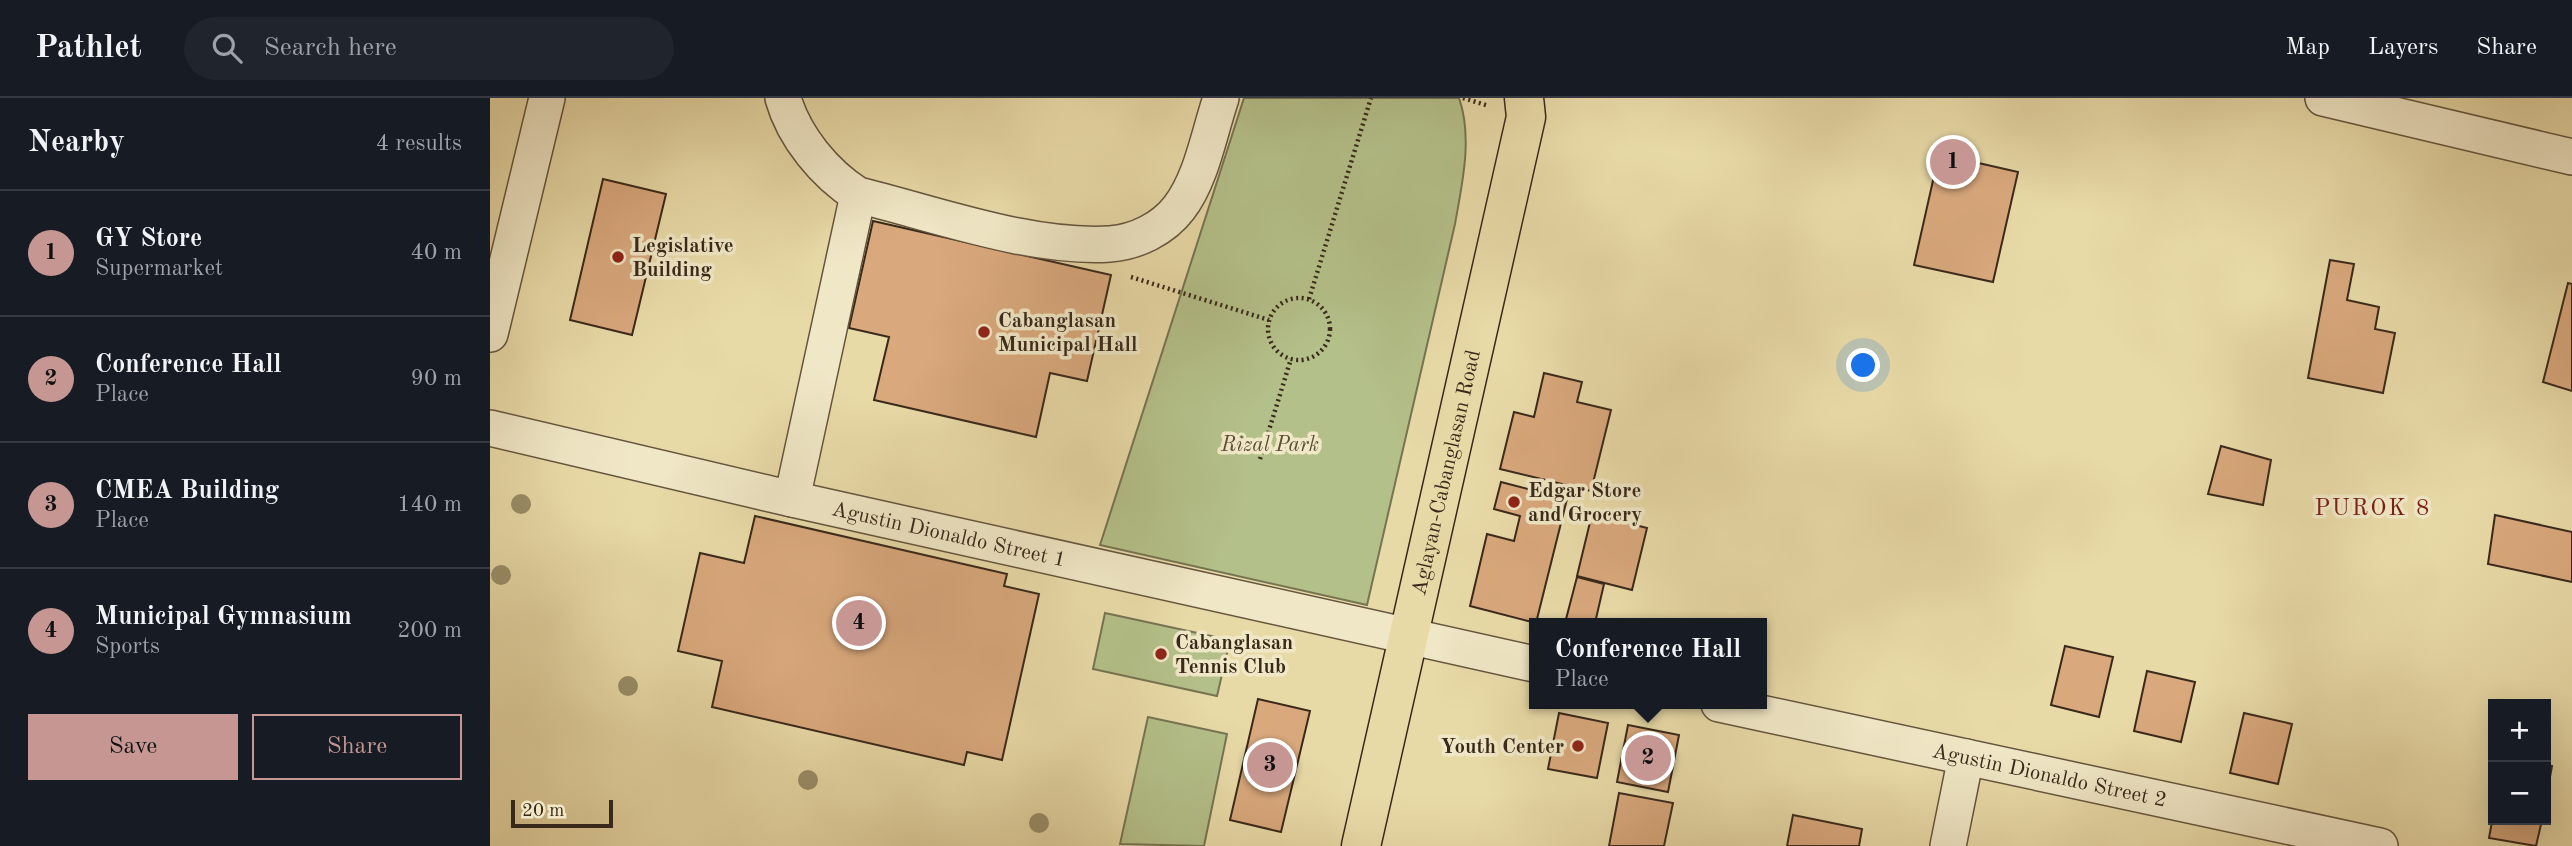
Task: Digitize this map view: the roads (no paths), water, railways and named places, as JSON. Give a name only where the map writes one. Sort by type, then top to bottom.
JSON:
[{"type":"main road","name":"Aglayan-Cabanglasan Road","points":[[1361,846],[1527,104]]},
{"type":"street","points":[[490,334],[547,98]]},
{"type":"street","points":[[783,98],[805,144],[836,181],[858,194],[1043,239],[1111,244],[1140,237],[1163,225],[1180,207],[1195,176],[1221,98]]},
{"type":"street","points":[[2323,98],[2572,157]]},
{"type":"street","points":[[792,499],[858,194]]},
{"type":"street","name":"Agustin Dionaldo Street 1","points":[[490,428],[792,499],[1409,637]]},
{"type":"street","points":[[1409,637],[1529,663]]},
{"type":"street","name":"Agustin Dionaldo Street 2","points":[[1742,709],[2381,846]]},
{"type":"street","points":[[1948,846],[1966,757]]},
{"type":"place","name":"GY Store","points":[[1953,162]]},
{"type":"place","name":"Legislative Building","points":[[618,257]]},
{"type":"place","name":"Cabanglasan Municipal Hall","points":[[984,332]]},
{"type":"place","name":"Edgar Store and Grocery","points":[[1514,502]]},
{"type":"place","name":"Municipal Gymnasium","points":[[859,623]]},
{"type":"place","name":"Cabanglasan Tennis Club","points":[[1161,654]]},
{"type":"place","name":"Youth Center","points":[[1578,746]]},
{"type":"place","name":"Conference Hall","points":[[1648,758]]},
{"type":"place","name":"CMEA Building","points":[[1270,765]]},
{"type":"district","name":"PUROK 8","points":[[2373,507]]},
{"type":"park label","name":"Rizal Park","points":[[1270,444]]}]
